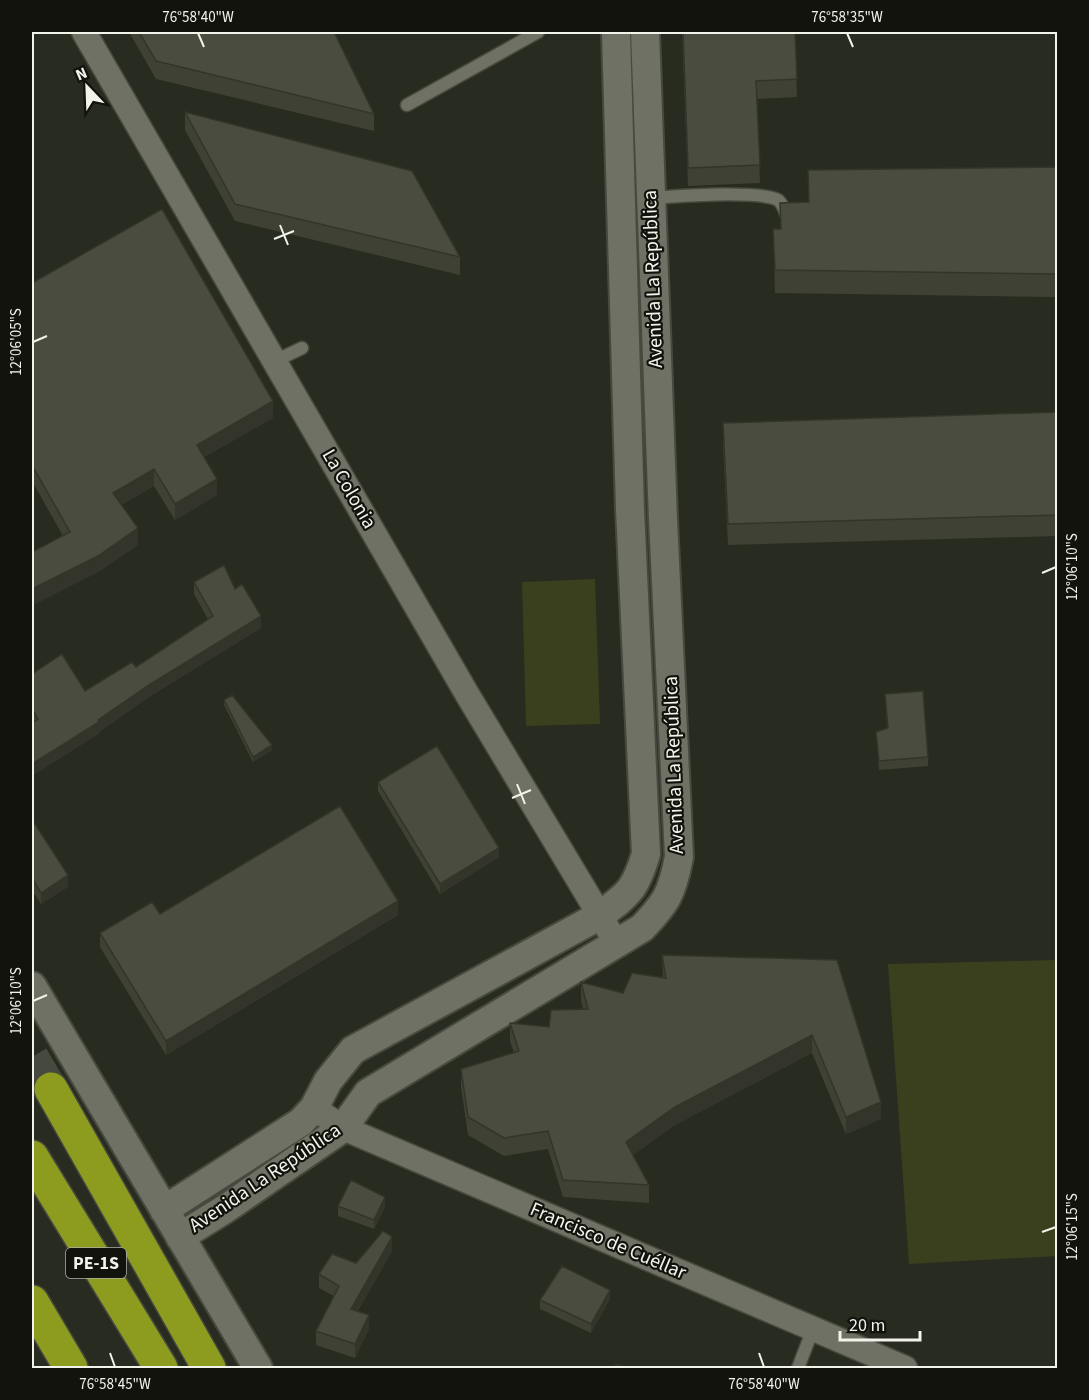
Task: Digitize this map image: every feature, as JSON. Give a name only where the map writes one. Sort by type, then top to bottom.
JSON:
[{"type":"highway","points":[[51,1089],[209,1368]]},
{"type":"highway","name":"PE-1S","points":[[32,1156],[161,1368]]},
{"type":"highway","points":[[32,1302],[71,1368]]},
{"type":"street","name":"La Colonia","points":[[84,32],[178,203],[275,361],[467,694],[617,944]]},
{"type":"street","name":"Avenida La República","points":[[164,1210],[301,1122],[314,1108],[328,1081],[353,1050],[599,916],[624,897],[638,880],[646,854],[629,497],[616,32]]},
{"type":"street","name":"Avenida La República","points":[[180,1237],[343,1128],[368,1093],[375,1088],[642,928],[663,906],[675,880],[679,857],[650,198],[645,32]]},
{"type":"street","points":[[32,986],[258,1368]]},
{"type":"street","name":"Francisco de Cuéllar","points":[[314,1108],[343,1128],[905,1368]]},
{"type":"lane","points":[[407,105],[538,32]]},
{"type":"lane","points":[[650,198],[698,195],[760,196],[777,200],[783,205],[787,216]]},
{"type":"lane","points":[[275,361],[302,348]]},
{"type":"lane","points":[[798,1368],[813,1329]]},
{"type":"green space","points":[[595,579],[600,724],[526,726],[522,582]]},
{"type":"green space","points":[[1057,960],[1057,1256],[909,1264],[888,964]]},
{"type":"building","points":[[139,32],[334,32],[374,114],[156,61]]},
{"type":"building","points":[[683,32],[795,32],[797,79],[756,81],[760,165],[688,168]]},
{"type":"building","points":[[185,112],[412,171],[460,257],[235,204]]},
{"type":"building","points":[[1058,167],[1058,274],[775,270],[773,229],[781,229],[780,203],[809,202],[808,170]]},
{"type":"building","points":[[162,209],[273,401],[197,445],[217,479],[175,504],[154,469],[113,493],[138,528],[98,556],[32,589],[32,552],[70,532],[32,465],[32,283]]},
{"type":"building","points":[[1058,412],[1058,515],[728,524],[723,423]]},
{"type":"building","points":[[224,565],[235,589],[242,584],[261,616],[149,685],[98,720],[99,722],[32,764],[32,723],[38,719],[32,709],[32,674],[62,654],[85,691],[132,662],[136,667],[213,616],[194,582]]},
{"type":"building","points":[[923,691],[928,757],[879,761],[876,732],[888,728],[885,694]]},
{"type":"building","points":[[232,695],[272,745],[253,757],[224,700]]},
{"type":"building","points":[[437,746],[499,848],[440,884],[378,782]]},
{"type":"building","points":[[340,806],[398,901],[166,1041],[100,933],[152,902],[160,914]]},
{"type":"building","points":[[33,821],[68,875],[41,893],[32,878]]},
{"type":"building","points":[[662,955],[837,960],[881,1102],[846,1117],[812,1035],[675,1107],[626,1142],[649,1185],[563,1180],[548,1131],[504,1138],[468,1117],[461,1069],[519,1051],[510,1023],[549,1027],[551,1010],[588,1009],[581,982],[623,993],[632,973],[666,978]]},
{"type":"building","points":[[351,1180],[385,1197],[374,1220],[338,1206]]},
{"type":"building","points":[[383,1231],[392,1237],[351,1309],[369,1315],[355,1344],[316,1331],[339,1286],[319,1274],[332,1254],[356,1263]]},
{"type":"building","points":[[562,1266],[610,1290],[591,1324],[540,1300]]},
{"type":"building","points":[[616,1364],[628,1368],[615,1368]]},
{"type":"tunnel","points":[[32,1057],[51,1089]]}]
